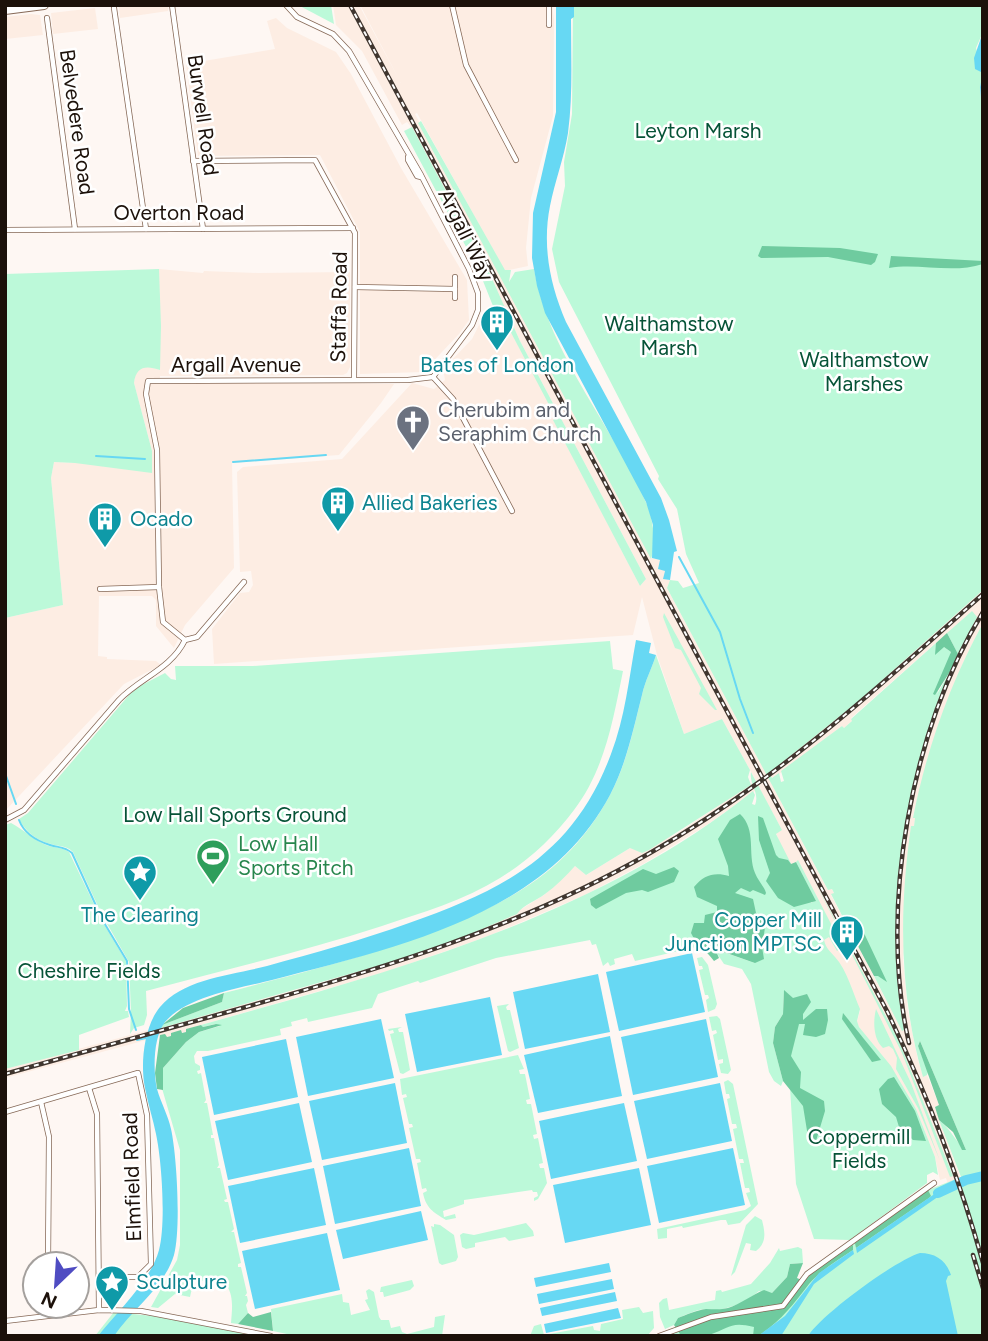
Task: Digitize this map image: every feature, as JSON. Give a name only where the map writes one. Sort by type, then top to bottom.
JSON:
[{"type":"main road","points":[[5,10],[44,5]]},
{"type":"street","name":"Burwell Road","points":[[172,5],[203,229]]},
{"type":"street","name":"Argall Way","points":[[286,5],[297,17],[333,34],[344,45],[366,78],[469,269],[478,300],[472,325],[433,377]]},
{"type":"street","points":[[452,5],[466,65],[516,160]]},
{"type":"street","points":[[549,5],[550,24]]},
{"type":"street","points":[[114,8],[146,229]]},
{"type":"street","name":"Belvedere Road","points":[[47,18],[75,229]]},
{"type":"street","name":"Staffa Road","points":[[193,161],[315,160],[355,233],[354,379]]},
{"type":"street","name":"Overton Road","points":[[5,230],[353,228]]},
{"type":"street","points":[[455,298],[456,277]]},
{"type":"street","points":[[355,287],[455,289]]},
{"type":"street","points":[[433,377],[453,399],[512,511]]},
{"type":"street","name":"Argall Avenue","points":[[159,587],[157,450],[146,394],[148,381],[408,380],[433,377]]},
{"type":"street","points":[[5,820],[23,810],[132,687],[170,662],[185,640],[200,634],[244,582]]},
{"type":"street","points":[[100,589],[159,587],[163,622],[185,640]]},
{"type":"street","name":"Elmfield Road","points":[[89,1087],[138,1073],[147,1115],[151,1264],[138,1277],[99,1277]]},
{"type":"street","points":[[5,1112],[89,1087],[97,1114],[99,1310]]},
{"type":"street","points":[[41,1102],[49,1137],[48,1250]]},
{"type":"street","points":[[659,1336],[711,1317],[783,1306],[807,1274],[934,1183]]},
{"type":"street","points":[[91,1311],[151,1312],[271,1336]]},
{"type":"shaded area","points":[[168,5],[168,11],[120,18],[119,6]]},
{"type":"shaded area","points":[[333,5],[359,5],[401,83],[360,5],[552,5],[553,116],[531,198],[526,248],[528,266],[505,271],[417,113],[415,114],[651,558],[660,560],[665,570],[664,579],[670,580],[667,588],[766,773],[860,700],[983,590],[983,623],[945,708],[913,817],[903,960],[908,1011],[918,1060],[923,1076],[927,1075],[939,1105],[935,1107],[970,1204],[971,1260],[946,1178],[940,1180],[935,1157],[916,1109],[859,1027],[857,1022],[860,1011],[823,940],[829,937],[798,861],[791,865],[782,849],[776,833],[782,830],[759,788],[707,825],[645,863],[585,895],[486,937],[386,972],[187,1029],[187,1032],[171,1033],[171,1036],[165,1035],[5,1078],[5,1069],[310,986],[418,953],[520,910],[544,895],[575,866],[586,875],[630,848],[673,836],[756,781],[722,719],[684,734],[657,655],[642,597],[633,635],[214,664],[212,629],[240,593],[249,592],[253,585],[251,571],[240,572],[237,472],[243,467],[342,459],[412,383],[434,389],[445,380],[444,374],[451,361],[472,339],[484,315],[498,308],[557,418],[554,420],[640,586],[646,579],[520,341],[489,272],[412,128],[407,122],[402,125],[362,51],[336,25]],"holes":[[[972,611],[965,640],[937,707],[919,764],[900,850],[896,966],[902,1030],[831,895],[834,893],[831,888],[828,890],[770,781],[842,726],[844,728],[852,721],[851,718]]]},
{"type":"shaded area","points":[[95,8],[98,29],[53,34],[51,13]]},
{"type":"shaded area","points":[[40,15],[43,35],[5,39],[5,17]]},
{"type":"shaded area","points":[[276,18],[287,28],[336,52],[467,280],[469,320],[423,372],[360,374],[360,232],[320,155],[198,156],[186,64],[275,49],[267,21]]},
{"type":"shaded area","points":[[159,269],[203,273],[350,272],[350,367],[347,373],[160,376],[160,381],[354,379],[354,383],[394,384],[339,455],[232,463],[234,568],[185,625],[174,648],[156,626],[156,600],[152,596],[99,596],[98,656],[107,659],[156,661],[161,665],[124,684],[5,811],[5,618],[63,605],[51,478],[54,462],[75,463],[152,451],[134,383],[139,369],[148,366],[160,370]]},
{"type":"green space","points":[[298,5],[331,5],[334,24]]},
{"type":"green space","points":[[573,5],[983,5],[983,32],[976,48],[983,75],[980,87],[983,122],[983,590],[860,700],[769,773],[772,778],[779,773],[781,782],[784,781],[781,771],[842,726],[844,728],[936,643],[937,647],[944,647],[951,652],[937,694],[951,670],[921,759],[902,847],[896,936],[902,1031],[874,976],[878,976],[863,931],[852,935],[831,894],[834,893],[832,889],[828,890],[667,588],[670,580],[678,581],[683,588],[699,583],[686,554],[677,509],[658,479],[659,476],[559,282],[552,249],[565,186],[564,162],[572,114]]},
{"type":"green space","points":[[421,121],[505,270],[511,270],[509,282],[515,272],[534,269],[542,301],[568,362],[635,479],[649,509],[654,540],[651,559],[418,123]]},
{"type":"green space","points":[[412,127],[489,272],[520,341],[646,579],[640,586],[553,420],[556,418],[498,308],[493,306],[479,271],[404,131]]},
{"type":"green space","points":[[762,246],[840,248],[878,254],[871,265],[828,257],[761,258],[758,256]]},
{"type":"green space","points":[[891,256],[983,261],[983,264],[960,268],[889,268]]},
{"type":"green space","points":[[159,269],[160,370],[142,369],[134,383],[152,451],[152,473],[54,462],[51,478],[63,605],[5,618],[5,274]]},
{"type":"green space","points":[[972,611],[977,617],[958,654],[947,633]]},
{"type":"green space","points":[[664,613],[717,710],[699,694],[701,688],[681,650],[675,648],[663,617]]},
{"type":"green space","points":[[983,623],[983,1336],[667,1336],[678,1331],[715,1327],[786,1310],[814,1271],[928,1190],[961,1177],[939,1120],[966,1150],[920,1041],[918,1046],[928,1072],[923,1077],[915,1046],[905,984],[904,889],[911,826],[914,826],[918,793],[932,743],[960,669]]},
{"type":"green space","points":[[947,633],[958,654],[935,695],[933,694],[951,652],[944,647],[935,655],[936,643]]},
{"type":"green space","name":"Low Hall Sports Ground","points":[[610,641],[613,669],[623,671],[606,744],[585,794],[558,830],[540,848],[486,886],[427,911],[323,944],[146,991],[147,1015],[144,1025],[134,1028],[130,1034],[129,962],[102,915],[73,852],[36,838],[19,819],[28,813],[138,687],[165,673],[176,680],[175,666],[253,666]]},
{"type":"green space","points":[[656,655],[684,734],[722,719],[750,770],[748,777],[751,785],[649,850],[642,853],[630,848],[586,875],[575,866],[553,888],[517,914],[461,938],[388,963],[161,1028],[162,1025],[222,1002],[224,993],[346,960],[448,926],[503,901],[552,868],[573,848],[592,823],[616,783]]},
{"type":"green space","name":"Coppermill Fields","points":[[751,772],[782,830],[776,834],[811,903],[815,900],[796,862],[798,860],[843,947],[837,951],[829,937],[824,940],[843,968],[860,1009],[857,1021],[859,1027],[891,1066],[916,1109],[935,1157],[938,1175],[933,1172],[927,1175],[927,1183],[850,1240],[814,1239],[796,1184],[784,991],[783,1014],[775,1027],[773,1043],[783,1081],[781,1086],[769,1072],[751,984],[742,969],[724,964],[714,949],[755,963],[694,939],[706,951],[696,947],[635,961],[632,954],[614,959],[615,964],[610,966],[608,962],[603,966],[596,944],[592,945],[590,940],[496,958],[378,994],[372,1008],[308,1022],[307,1018],[291,1022],[292,1026],[280,1029],[281,1035],[197,1051],[194,1056],[195,1063],[200,1066],[197,1071],[198,1074],[201,1073],[206,1100],[204,1103],[207,1103],[213,1135],[211,1138],[214,1138],[219,1165],[217,1168],[220,1168],[227,1199],[224,1200],[228,1202],[234,1229],[231,1232],[234,1232],[241,1263],[238,1267],[241,1267],[247,1293],[245,1296],[248,1313],[238,1324],[231,1323],[232,1299],[227,1286],[194,1279],[190,1297],[175,1294],[158,1308],[151,1307],[177,1260],[180,1245],[180,1150],[161,1085],[163,1068],[186,1042],[199,1032],[220,1026],[201,1025],[418,961],[560,907],[627,874],[692,835],[753,791],[755,795],[752,804],[755,805],[756,796]]},
{"type":"green space","points":[[740,814],[750,834],[755,873],[766,893],[765,895],[753,890],[750,892],[741,888],[735,893],[753,899],[756,913],[766,921],[762,947],[764,959],[755,963],[715,949],[719,958],[714,961],[691,933],[694,923],[704,923],[705,915],[717,912],[717,906],[697,897],[694,887],[710,876],[729,876],[718,839],[730,820]]},
{"type":"green space","points":[[758,816],[763,818],[776,855],[791,864],[796,862],[816,901],[794,907],[778,898],[766,881],[770,873],[759,840]]},
{"type":"green space","name":"Cheshire Fields","points":[[11,823],[41,843],[69,852],[103,923],[126,961],[125,1011],[128,1011],[129,1017],[79,1035],[79,1050],[5,1069],[5,825]]},
{"type":"green space","points":[[674,867],[679,871],[674,882],[648,892],[642,890],[626,893],[596,909],[591,905],[590,899],[643,869],[656,874]]},
{"type":"green space","points":[[812,876],[899,1041],[953,1176],[950,1177],[902,1053]]},
{"type":"green space","points":[[863,931],[887,982],[874,976],[852,935]]},
{"type":"green space","points":[[702,957],[708,965],[717,1004],[715,1009],[708,1012],[706,1000],[709,998],[705,995],[699,970],[703,969],[697,958]]},
{"type":"green space","points":[[784,990],[793,998],[807,994],[811,1002],[803,1014],[803,1020],[816,1009],[827,1009],[825,1034],[816,1037],[803,1035],[805,1024],[799,1024],[791,1056],[801,1072],[800,1088],[824,1101],[825,1111],[816,1141],[809,1143],[803,1106],[783,1081],[773,1043],[775,1027],[783,1014]]},
{"type":"green space","points":[[224,993],[222,1002],[162,1025],[183,1008]]},
{"type":"green space","points":[[509,1004],[506,1007],[510,1010],[519,1048],[510,1052],[497,1006]]},
{"type":"green space","points":[[876,1009],[911,1083],[940,1161],[918,1108],[896,1069],[897,1058],[893,1049],[889,1046],[883,1048],[877,1040],[874,1024]]},
{"type":"green space","points":[[843,1013],[881,1060],[872,1062],[842,1019]]},
{"type":"green space","points":[[717,1016],[720,1019],[731,1070],[728,1074],[721,1073],[719,1064],[723,1063],[723,1059],[718,1060],[713,1035],[717,1033],[716,1030],[712,1031],[709,1017]]},
{"type":"green space","points":[[201,1025],[203,1027],[222,1025],[199,1032],[186,1042],[163,1068],[163,1090],[157,1089],[155,1073],[160,1035],[165,1034],[167,1037],[181,1030],[182,1033],[186,1032],[186,1029]]},
{"type":"green space","points":[[402,1027],[398,1029],[403,1032],[410,1070],[403,1074],[400,1073],[390,1034],[394,1033],[393,1030],[388,1029]]},
{"type":"green space","points":[[920,1041],[966,1150],[962,1150],[953,1132],[939,1120],[935,1107],[939,1105],[918,1046]]},
{"type":"green space","points":[[518,1055],[524,1069],[519,1070],[520,1074],[525,1074],[530,1099],[526,1100],[527,1104],[531,1104],[537,1134],[533,1135],[534,1139],[538,1138],[543,1163],[539,1164],[540,1168],[544,1168],[547,1183],[538,1199],[534,1201],[538,1196],[537,1192],[532,1190],[464,1200],[464,1204],[443,1211],[444,1217],[455,1214],[456,1218],[446,1220],[431,1209],[424,1198],[423,1193],[427,1191],[426,1188],[422,1189],[417,1163],[421,1162],[416,1159],[409,1128],[413,1127],[409,1124],[403,1098],[407,1097],[406,1094],[402,1095],[400,1079]]},
{"type":"green space","points":[[894,1077],[915,1111],[926,1141],[913,1140],[899,1127],[896,1117],[882,1104],[879,1089],[888,1079]]},
{"type":"green space","points":[[728,1080],[733,1084],[758,1204],[740,1223],[728,1225],[726,1220],[721,1220],[683,1228],[682,1226],[667,1229],[667,1238],[658,1239],[657,1229],[745,1210],[751,1206],[746,1193],[750,1192],[749,1188],[745,1188],[740,1163],[744,1163],[743,1159],[739,1159],[733,1129],[737,1128],[736,1124],[732,1124],[727,1099],[730,1098],[729,1094],[726,1094],[724,1082]]},
{"type":"green space","points":[[928,1190],[931,1196],[929,1198],[856,1248],[855,1243]]},
{"type":"green space","points":[[755,1216],[762,1220],[764,1241],[756,1251],[750,1250],[751,1244],[746,1243],[731,1276],[746,1225]]},
{"type":"green space","points":[[526,1223],[534,1236],[509,1241],[505,1237],[475,1243],[475,1247],[462,1247],[460,1235],[463,1233],[474,1235]]},
{"type":"green space","points":[[434,1224],[454,1235],[458,1257],[456,1261],[442,1265],[439,1263],[431,1226],[434,1227]]},
{"type":"green space","points":[[853,1245],[853,1250],[819,1274],[780,1319],[758,1336],[753,1336],[754,1327],[746,1325],[730,1326],[702,1336],[680,1334],[674,1325],[678,1318],[695,1311],[728,1308],[764,1290],[772,1293],[787,1277],[790,1264],[803,1263],[797,1278],[804,1281],[814,1271]]},
{"type":"green space","points":[[798,1247],[802,1249],[803,1263],[790,1264],[787,1277],[772,1293],[759,1291],[728,1308],[695,1311],[678,1318],[674,1325],[665,1329],[660,1317],[659,1303],[663,1299],[667,1298],[669,1310],[715,1300],[716,1291],[722,1292],[751,1284],[770,1263],[779,1248],[780,1251]]},
{"type":"green space","points":[[412,1280],[414,1286],[410,1290],[384,1297],[383,1292],[380,1292],[381,1287]]},
{"type":"green space","points":[[369,1289],[374,1292],[379,1317],[381,1320],[389,1320],[391,1328],[400,1326],[402,1332],[407,1334],[434,1327],[435,1317],[445,1315],[442,1336],[296,1336],[273,1331],[271,1309],[342,1294],[343,1302],[349,1303],[351,1315],[370,1310],[365,1300],[368,1299],[366,1291]]},
{"type":"green space","points":[[639,1307],[643,1313],[653,1311],[654,1328],[647,1336],[530,1336],[534,1326],[541,1324],[544,1335],[593,1326],[594,1330],[600,1331],[601,1324],[623,1319],[622,1310]]},
{"type":"green space","points":[[114,1312],[172,1318],[255,1336],[95,1336]]},
{"type":"green space","points":[[271,1312],[273,1331],[238,1324],[248,1313],[253,1317]]},
{"type":"water","points":[[556,5],[574,5],[574,17],[571,19],[568,133],[548,221],[549,265],[566,322],[661,498],[677,551],[674,552],[670,580],[663,579],[665,571],[658,569],[660,560],[652,558],[653,525],[646,502],[545,313],[537,286],[532,258],[533,213],[556,112]]},
{"type":"water","points":[[983,32],[983,73],[975,69],[974,58]]},
{"type":"water","points":[[983,73],[983,122],[980,87]]},
{"type":"water","points":[[636,640],[651,643],[649,653],[656,655],[643,690],[621,770],[610,795],[582,836],[547,870],[507,898],[463,921],[367,955],[200,999],[165,1022],[156,1045],[155,1073],[157,1089],[171,1129],[175,1156],[178,1211],[174,1255],[156,1288],[114,1336],[98,1336],[149,1273],[159,1250],[163,1209],[161,1176],[143,1068],[150,1024],[160,1007],[170,997],[195,984],[338,946],[443,910],[475,897],[532,864],[556,843],[596,789],[620,726]]},
{"type":"water","points":[[692,953],[705,1012],[619,1031],[606,972]]},
{"type":"water","points":[[598,974],[610,1032],[525,1049],[513,992]]},
{"type":"water","points":[[490,997],[502,1055],[417,1072],[405,1014]]},
{"type":"water","points":[[381,1019],[394,1078],[308,1096],[296,1037]]},
{"type":"water","points":[[706,1019],[718,1077],[633,1095],[621,1037]]},
{"type":"water","points":[[610,1036],[622,1096],[538,1113],[524,1055]]},
{"type":"water","points":[[286,1039],[298,1097],[214,1115],[202,1057]]},
{"type":"water","points":[[395,1083],[407,1143],[322,1160],[309,1101]]},
{"type":"water","points":[[720,1083],[732,1141],[647,1159],[634,1101]]},
{"type":"water","points":[[299,1103],[312,1162],[228,1180],[215,1121]]},
{"type":"water","points":[[624,1103],[637,1161],[551,1179],[539,1121]]},
{"type":"water","points":[[409,1148],[421,1206],[335,1224],[323,1166]]},
{"type":"water","points":[[733,1148],[745,1205],[659,1223],[647,1166]]},
{"type":"water","points":[[314,1168],[326,1225],[240,1243],[228,1186]]},
{"type":"water","points":[[639,1168],[651,1225],[565,1243],[553,1185]]},
{"type":"water","points":[[949,1184],[950,1191],[857,1253],[856,1248]]},
{"type":"water","points":[[421,1211],[428,1240],[343,1259],[336,1230]]},
{"type":"water","points":[[327,1233],[340,1290],[255,1309],[242,1251]]},
{"type":"water","points":[[853,1250],[854,1254],[814,1284],[781,1336],[758,1336],[785,1316],[819,1273]]},
{"type":"water","points":[[920,1253],[939,1258],[949,1270],[951,1275],[946,1281],[958,1336],[808,1336],[828,1315],[860,1289],[894,1266]]},
{"type":"water","points":[[609,1263],[611,1272],[536,1287],[534,1278]]},
{"type":"water","points":[[612,1279],[614,1289],[539,1304],[537,1294]]},
{"type":"water","points":[[615,1292],[617,1301],[542,1316],[540,1308]]},
{"type":"water","points":[[618,1308],[621,1318],[546,1333],[544,1324]]},
{"type":"waterway","points":[[233,462],[326,455]]},
{"type":"waterway","points":[[96,456],[145,459]]},
{"type":"waterway","points":[[679,557],[720,632],[753,733]]},
{"type":"waterway","points":[[5,773],[16,804]]},
{"type":"waterway","points":[[19,820],[24,829],[36,839],[72,853],[103,921],[127,961],[129,1009],[136,1030]]},
{"type":"waterway","points":[[137,1040],[146,1038]]},
{"type":"waterway","points":[[938,1193],[966,1180],[983,1176]]},
{"type":"railway","points":[[350,5],[887,1011],[941,1135],[983,1263]]},
{"type":"railway","points":[[5,1074],[289,995],[395,962],[500,925],[601,879],[696,826],[782,765],[864,699],[983,594]]},
{"type":"railway","points":[[909,1043],[900,991],[897,936],[907,821],[920,764],[937,710],[958,659],[983,612]]},
{"type":"railway","points":[[973,1255],[983,1288]]},
{"type":"place","name":"Bates of London","points":[[497,352]]},
{"type":"place","name":"Cherubim and Seraphim Church","points":[[413,452]]},
{"type":"place","name":"Allied Bakeries","points":[[338,533]]},
{"type":"place","name":"Ocado","points":[[105,549]]},
{"type":"place","name":"Low Hall Sports Pitch","points":[[213,886]]},
{"type":"place","name":"The Clearing","points":[[140,902]]},
{"type":"place","name":"Copper Mill Junction MPTSC","points":[[847,962]]},
{"type":"place","name":"Sculpture","points":[[112,1312]]},
{"type":"park label","name":"Leyton Marsh","points":[[698,131]]},
{"type":"park label","name":"Walthamstow Marsh","points":[[669,336]]},
{"type":"park label","name":"Walthamstow Marshes","points":[[864,372]]}]
